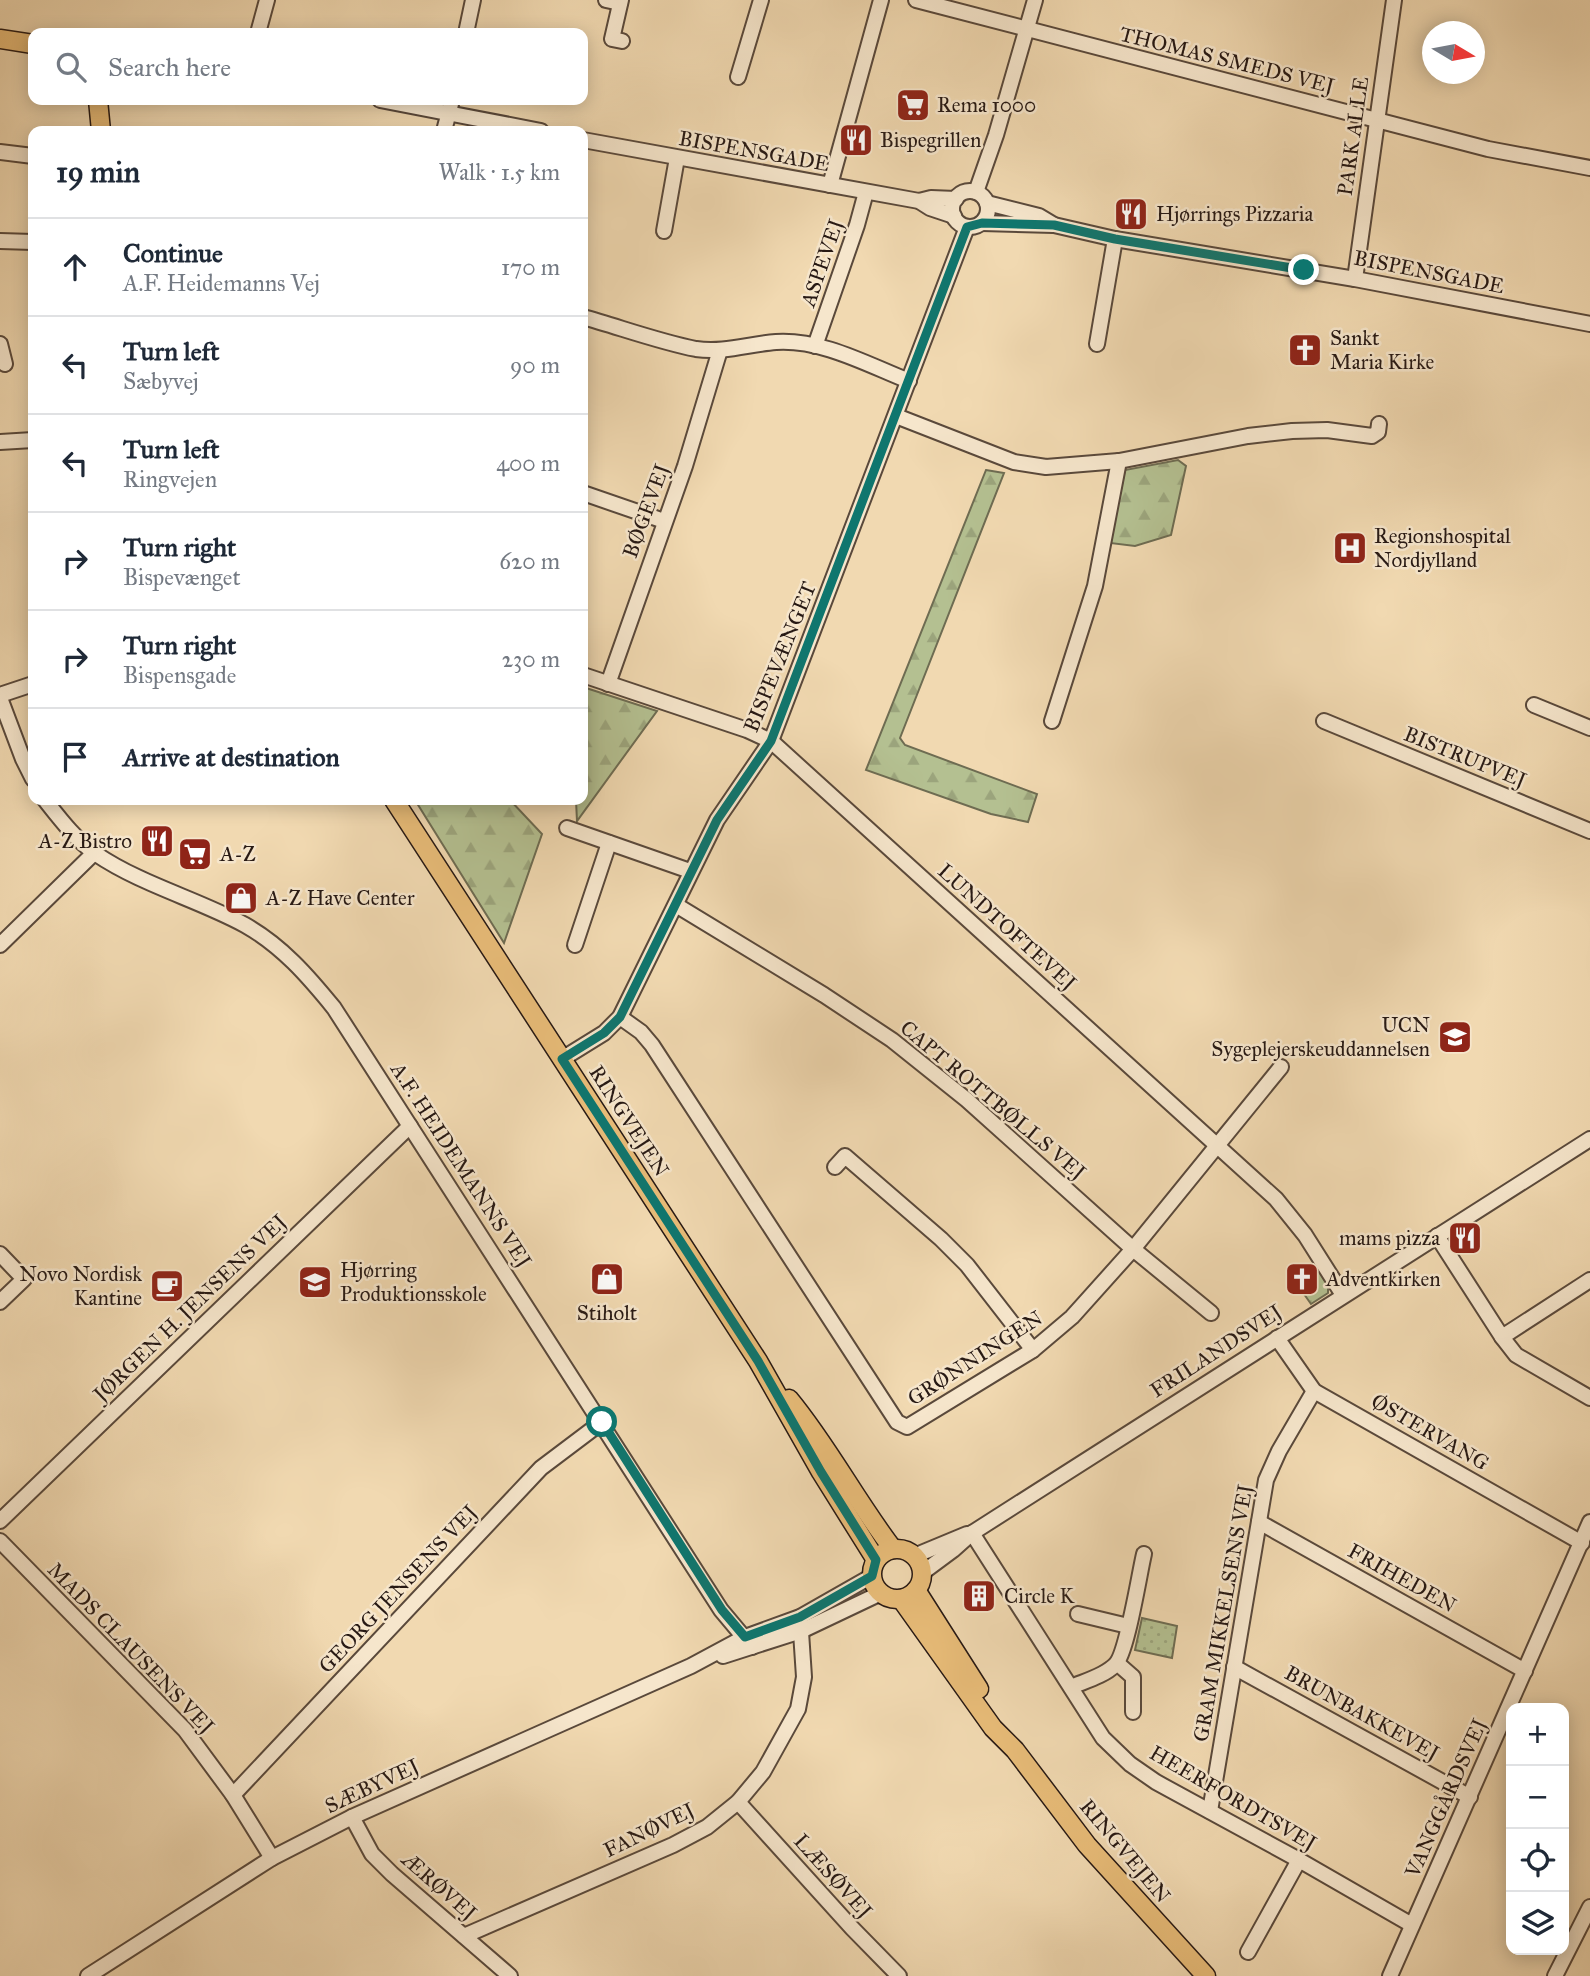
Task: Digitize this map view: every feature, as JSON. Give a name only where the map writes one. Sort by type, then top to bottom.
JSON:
[{"type":"main road","points":[[0,39],[28,43]]},
{"type":"main road","points":[[98,105],[101,126]]},
{"type":"main road","name":"RINGVEJEN","points":[[397,805],[758,1361],[874,1568]]},
{"type":"main road","name":"RINGVEJEN","points":[[758,1361],[805,1418],[893,1549]]},
{"type":"main road","points":[[893,1549],[908,1552],[913,1580],[894,1599],[881,1593],[874,1568],[887,1551],[893,1549]]},
{"type":"main road","name":"RINGVEJEN","points":[[913,1580],[1000,1722],[1014,1750],[1087,1845],[1206,1976]]},
{"type":"street","points":[[259,28],[267,0]]},
{"type":"street","points":[[467,28],[473,0]]},
{"type":"street","points":[[738,77],[761,0]]},
{"type":"street","points":[[830,186],[881,0]]},
{"type":"street","name":"THOMAS SMEDS VEJ","points":[[916,0],[1488,149],[1590,168]]},
{"type":"street","points":[[976,192],[996,135],[1035,0]]},
{"type":"street","name":"PARK ALLE","points":[[1355,279],[1394,0]]},
{"type":"street","points":[[616,1],[612,39],[622,41]]},
{"type":"street","points":[[445,126],[451,106],[523,126]]},
{"type":"street","name":"BISPENSGADE","points":[[588,141],[919,201],[930,208],[954,216]]},
{"type":"street","points":[[0,152],[28,155]]},
{"type":"street","points":[[664,232],[677,159]]},
{"type":"street","name":"ASPEVEJ","points":[[815,346],[866,192]]},
{"type":"street","points":[[965,192],[976,192],[987,203],[988,214],[982,223],[967,227],[961,225],[954,216],[956,199],[965,192]]},
{"type":"street","name":"BISPENSGADE","points":[[919,201],[931,198],[956,199]]},
{"type":"street","name":"BISPENSGADE","points":[[987,203],[1039,216],[1054,225]]},
{"type":"street","name":"BISPENSGADE","points":[[982,223],[1054,225],[1115,239],[1355,279],[1590,324]]},
{"type":"street","name":"BISPEVÆNGET","points":[[562,1059],[604,1033],[620,1017],[717,820],[771,741],[967,227]]},
{"type":"street","points":[[1097,344],[1115,239]]},
{"type":"street","points":[[0,241],[28,242]]},
{"type":"street","points":[[588,318],[696,349],[720,351],[777,342],[815,346],[909,381]]},
{"type":"street","points":[[0,344],[5,364]]},
{"type":"street","name":"BØGEVEJ","points":[[608,684],[685,466],[720,351]]},
{"type":"street","points":[[896,416],[1014,462],[1046,467],[1119,461],[1237,438],[1292,431],[1327,430],[1372,436],[1378,432],[1379,424]]},
{"type":"street","points":[[0,442],[28,440]]},
{"type":"street","points":[[1052,721],[1095,586],[1119,461]]},
{"type":"street","points":[[588,496],[664,521]]},
{"type":"street","name":"LUNDTOFTEVEJ","points":[[588,677],[747,730],[771,741],[1276,1199],[1305,1235],[1342,1295]]},
{"type":"street","points":[[28,686],[0,697],[28,767]]},
{"type":"street","points":[[1534,705],[1590,728]]},
{"type":"street","name":"BISTRUPVEJ","points":[[1324,721],[1590,831]]},
{"type":"street","name":"A.F. HEIDEMANNS VEJ","points":[[49,805],[94,853],[134,876],[245,925],[281,949],[302,969],[334,1008],[722,1610],[748,1642]]},
{"type":"street","points":[[567,828],[690,871]]},
{"type":"street","points":[[575,945],[610,843]]},
{"type":"street","points":[[0,945],[94,853]]},
{"type":"street","name":"CAPT ROTTBØLLS VEJ","points":[[676,905],[824,995],[892,1040],[967,1100],[1133,1249],[1212,1313]]},
{"type":"street","name":"GRØNNINGEN","points":[[620,1017],[641,1032],[652,1045],[897,1422],[907,1427],[1033,1350],[1072,1317],[1133,1249],[1281,1066]]},
{"type":"street","name":"JØRGEN H. JENSENS VEJ","points":[[0,1521],[410,1126]]},
{"type":"street","name":"FRILANDSVEJ","points":[[913,1580],[972,1533],[1590,1139]]},
{"type":"street","points":[[835,1167],[845,1156],[941,1239],[988,1290],[1033,1350]]},
{"type":"street","points":[[1437,1236],[1502,1337],[1517,1355],[1590,1398]]},
{"type":"street","points":[[0,1254],[23,1279],[0,1302]]},
{"type":"street","points":[[1502,1337],[1590,1280]]},
{"type":"street","name":"ØSTERVANG","points":[[1277,1338],[1314,1391],[1582,1543]]},
{"type":"street","name":"GRAM MIKKELSENS VEJ","points":[[1210,1811],[1266,1479],[1314,1391]]},
{"type":"street","name":"GEORG JENSENS VEJ","points":[[233,1795],[541,1468],[602,1422]]},
{"type":"street","name":"FRIHEDEN","points":[[1259,1522],[1525,1671]]},
{"type":"street","name":"VANGGÅRDSVEJ","points":[[1390,1976],[1590,1522]]},
{"type":"street","name":"HEERFORDTSVEJ","points":[[972,1533],[1103,1738],[1130,1764],[1156,1782],[1299,1860],[1412,1926]]},
{"type":"street","name":"MADS CLAUSENS VEJ","points":[[0,1541],[185,1730],[233,1795],[272,1858]]},
{"type":"street","points":[[1071,1687],[1108,1671],[1118,1663],[1124,1648],[1144,1554]]},
{"type":"street","name":"SÆBYVEJ","points":[[800,1624],[874,1568]]},
{"type":"street","name":"SÆBYVEJ","points":[[88,1976],[272,1858],[352,1817],[691,1666],[881,1593]]},
{"type":"street","points":[[1077,1614],[1128,1626]]},
{"type":"street","name":"FANØVEJ","points":[[464,1936],[673,1845],[707,1827],[738,1802],[763,1772],[798,1709],[804,1677],[800,1624]]},
{"type":"street","points":[[1118,1663],[1133,1677],[1133,1712]]},
{"type":"street","name":"BRUNBAKKEVEJ","points":[[1234,1667],[1470,1797]]},
{"type":"street","name":"LÆSØVEJ","points":[[738,1802],[899,1976]]},
{"type":"street","name":"ÆRØVEJ","points":[[352,1817],[372,1854],[510,1976]]},
{"type":"street","points":[[1248,1952],[1299,1860]]},
{"type":"street","points":[[1555,1976],[1590,1906]]},
{"type":"green space","points":[[1178,460],[1186,466],[1171,535],[1135,546],[1110,543],[1125,470]]},
{"type":"green space","points":[[986,470],[1004,473],[900,738],[905,745],[1037,794],[1028,822],[991,814],[866,770]]},
{"type":"green space","points":[[588,689],[657,711],[577,821],[576,805],[588,805]]},
{"type":"green space","points":[[418,805],[515,805],[542,834],[504,943]]},
{"type":"green space","points":[[1319,1270],[1328,1286],[1328,1293],[1311,1304],[1304,1294],[1316,1286],[1310,1275]]},
{"type":"green space","points":[[1142,1618],[1177,1626],[1172,1658],[1135,1650]]},
{"type":"place","name":"Rema 1000","points":[[913,105]]},
{"type":"place","name":"Bispegrillen","points":[[856,140]]},
{"type":"place","name":"Hjørrings Pizzaria","points":[[1131,214]]},
{"type":"place","name":"Sankt Maria Kirke","points":[[1305,350]]},
{"type":"place","name":"Regionshospital Nordjylland","points":[[1350,548]]},
{"type":"place","name":"A-Z Bistro","points":[[157,841]]},
{"type":"place","name":"A-Z","points":[[195,854]]},
{"type":"place","name":"A-Z Have Center","points":[[241,898]]},
{"type":"place","name":"UCN Sygeplejerskeuddannelsen","points":[[1455,1037]]},
{"type":"place","name":"mams pizza","points":[[1465,1238]]},
{"type":"place","name":"Stiholt","points":[[607,1279]]},
{"type":"place","name":"Adventkirken","points":[[1302,1279]]},
{"type":"place","name":"Hjørring Produktionsskole","points":[[315,1282]]},
{"type":"place","name":"Novo Nordisk Kantine","points":[[167,1286]]},
{"type":"place","name":"Circle K","points":[[979,1596]]},
{"type":"route","points":[[602,1422],[722,1610],[745,1637],[800,1617],[872,1576],[876,1560],[821,1472],[758,1361],[562,1059],[604,1033],[620,1017],[717,820],[771,741],[967,227],[982,223],[1054,225],[1115,239],[1304,270]]}]
